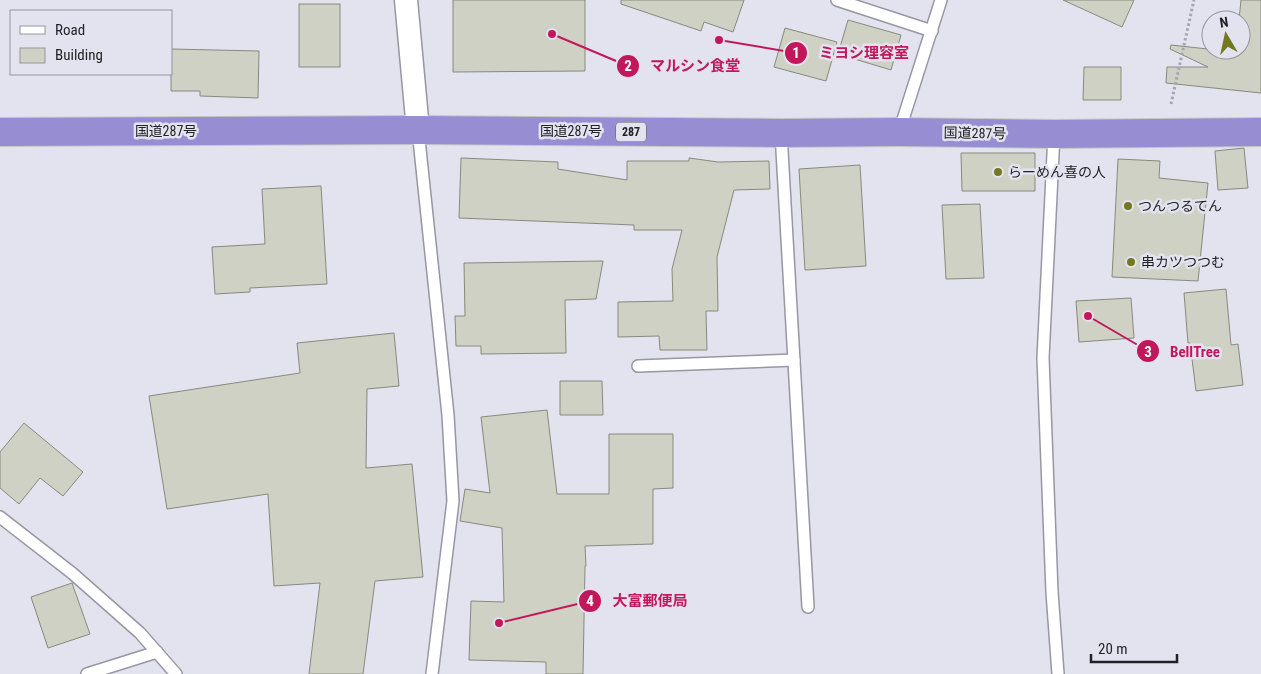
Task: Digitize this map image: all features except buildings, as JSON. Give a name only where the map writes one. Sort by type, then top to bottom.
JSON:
[{"type":"highway","name":"国道287号","points":[[0,132],[418,130],[1054,134],[1261,132]]},
{"type":"street","points":[[406,0],[418,130]]},
{"type":"lane","points":[[837,0],[932,31]]},
{"type":"lane","points":[[899,132],[941,0]]},
{"type":"lane","points":[[418,130],[448,414],[453,501],[432,674]]},
{"type":"lane","points":[[780,133],[808,607]]},
{"type":"lane","points":[[1054,134],[1043,358],[1052,592],[1058,674]]},
{"type":"lane","points":[[638,366],[794,360]]},
{"type":"lane","points":[[0,517],[72,573],[140,633],[176,674]]},
{"type":"lane","points":[[87,674],[157,652]]},
{"type":"path","points":[[1165,132],[1194,0]]},
{"type":"place","name":"マルシン食堂","points":[[552,34]]},
{"type":"place","name":"ミヨシ理容室","points":[[719,40]]},
{"type":"place","name":"らーめん喜の人","points":[[998,172]]},
{"type":"place","name":"つんつるてん","points":[[1128,206]]},
{"type":"place","name":"串カツつつむ","points":[[1131,262]]},
{"type":"place","name":"BellTree","points":[[1088,316]]},
{"type":"place","name":"大富郵便局","points":[[499,623]]}]
